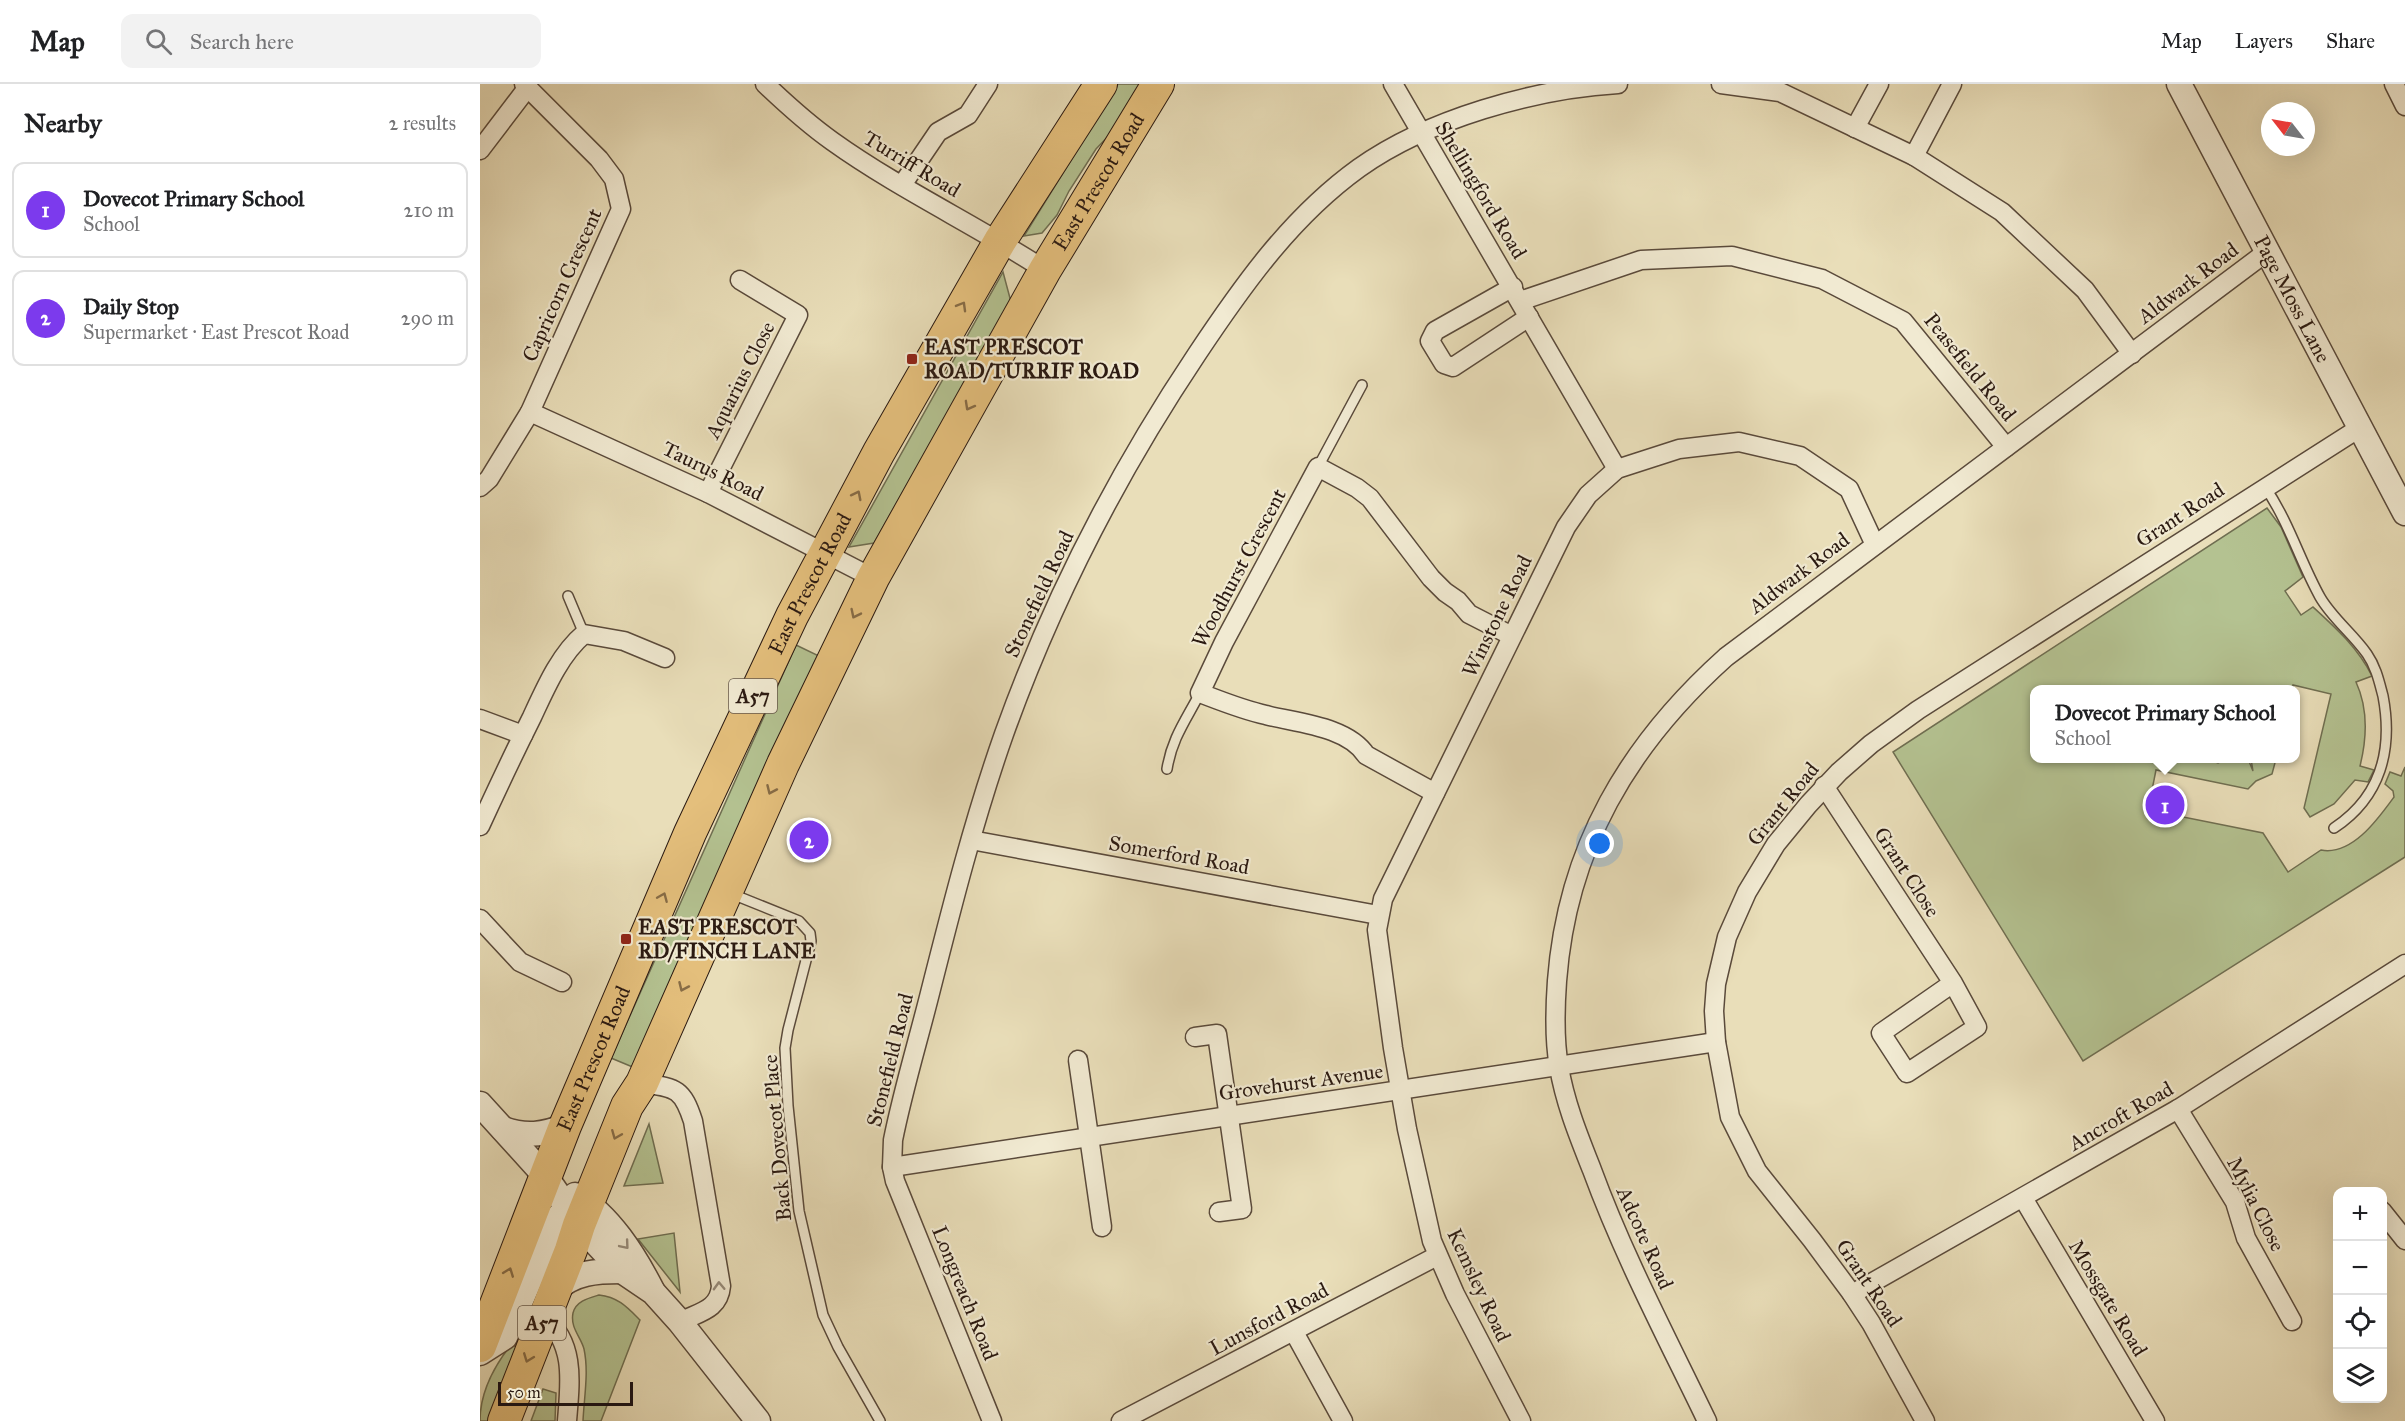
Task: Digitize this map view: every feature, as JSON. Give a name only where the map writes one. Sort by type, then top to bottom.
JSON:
[{"type":"highway","name":"East Prescot Road","points":[[480,1346],[565,1126],[690,833],[792,616],[879,452],[1000,241],[1101,84]]},
{"type":"highway","name":"East Prescot Road","points":[[504,1421],[550,1303],[578,1212],[627,1107],[642,1083],[788,754],[873,578],[1045,270],[1158,84]]},
{"type":"street","name":"Turriff Road","points":[[765,84],[831,141],[1045,270]]},
{"type":"street","points":[[902,185],[938,132],[968,115],[988,84]]},
{"type":"street","name":"Shellingford Road","points":[[1393,84],[1617,469]]},
{"type":"street","name":"Stonefield Road","points":[[894,1174],[893,1140],[896,1124],[971,840],[1009,722],[1032,661],[1062,594],[1118,485],[1180,380],[1248,281],[1291,229],[1325,196],[1389,148],[1421,133],[1520,98],[1618,84]]},
{"type":"street","points":[[1721,84],[1780,93],[1914,156],[2002,212],[2085,290],[2132,354]]},
{"type":"street","points":[[1855,128],[1879,84]]},
{"type":"street","points":[[1914,156],[1952,84]]},
{"type":"street","name":"Page Moss Lane","points":[[2179,84],[2405,513]]},
{"type":"street","points":[[2394,84],[2405,106]]},
{"type":"street","points":[[480,150],[526,86]]},
{"type":"street","name":"Capricorn Crescent","points":[[480,488],[489,479],[530,412],[621,209],[614,179],[599,159],[526,86]]},
{"type":"street","name":"Aldwark Road","points":[[1558,1067],[1556,1001],[1562,941],[1568,911],[1589,843],[1620,781],[1657,727],[1701,680],[1750,637],[2268,251]]},
{"type":"street","name":"Peasefield Road","points":[[1520,302],[1641,260],[1732,256],[1822,279],[1903,321],[2006,447]]},
{"type":"street","name":"Aquarius Close","points":[[708,492],[798,315],[740,280]]},
{"type":"street","name":"Shellingford Road","points":[[1520,302],[1453,367],[1444,364],[1430,341],[1435,331],[1520,302]]},
{"type":"street","name":"Taurus Road","points":[[530,412],[708,492],[873,578]]},
{"type":"street","name":"Grant Road","points":[[1925,1421],[1871,1323],[1812,1239],[1757,1171],[1731,1117],[1716,1042],[1714,1011],[1716,984],[1725,945],[1736,914],[1776,844],[1824,786],[1871,744],[1918,710],[2361,427]]},
{"type":"street","name":"Winstone Road","points":[[1400,1090],[1377,930],[1378,915],[1383,899],[1574,514],[1597,485],[1617,469],[1679,449],[1739,442],[1800,456],[1849,489],[1875,544]]},
{"type":"street","points":[[1318,467],[1357,488],[1370,498],[1431,578],[1458,601],[1469,614],[1512,636]]},
{"type":"street","name":"Woodhurst Crescent","points":[[1200,693],[1224,642],[1318,467]]},
{"type":"street","points":[[480,826],[553,675],[577,640],[584,634],[624,640],[665,658]]},
{"type":"street","points":[[1200,693],[1267,716],[1318,725],[1361,748],[1366,755],[1435,793]]},
{"type":"street","points":[[480,719],[523,735]]},
{"type":"street","name":"Grant Close","points":[[1824,786],[1953,983],[1977,1027],[1907,1073],[1881,1033],[1953,983]]},
{"type":"street","name":"Somerford Road","points":[[971,840],[1378,915]]},
{"type":"street","points":[[480,919],[520,962],[562,982]]},
{"type":"street","name":"Ancroft Road","points":[[1852,1294],[2178,1109],[2405,964]]},
{"type":"street","points":[[1196,1037],[1217,1034],[1230,1116],[1242,1209],[1219,1212]]},
{"type":"street","name":"Grovehurst Avenue","points":[[894,1174],[1088,1137],[1716,1042]]},
{"type":"street","points":[[1078,1060],[1102,1227]]},
{"type":"street","name":"Adcote Road","points":[[1558,1067],[1574,1125],[1615,1232],[1707,1421]]},
{"type":"street","points":[[642,1083],[676,1090],[687,1102],[693,1121],[721,1286],[720,1298],[715,1304],[680,1322]]},
{"type":"street","name":"Kemsley Road","points":[[1400,1090],[1427,1222],[1437,1256],[1521,1421]]},
{"type":"street","points":[[480,1104],[578,1212],[622,1271],[653,1292],[680,1322],[758,1421]]},
{"type":"street","name":"Mylia Close","points":[[2178,1109],[2235,1202],[2246,1238],[2292,1321]]},
{"type":"street","points":[[502,1129],[528,1135],[546,1133],[565,1126]]},
{"type":"street","name":"Longreach Road","points":[[894,1174],[993,1421]]},
{"type":"street","name":"Mossgate Road","points":[[2023,1198],[2155,1421]]},
{"type":"street","points":[[578,1212],[636,1258],[653,1292]]},
{"type":"street","points":[[480,1353],[505,1337],[553,1224],[578,1212]]},
{"type":"street","points":[[2387,1217],[2405,1240]]},
{"type":"street","name":"Lunsford Road","points":[[1121,1421],[1154,1413],[1294,1332],[1437,1256]]},
{"type":"street","points":[[567,1421],[567,1350],[555,1326],[550,1303],[568,1280],[583,1274],[622,1271]]},
{"type":"street","points":[[1294,1332],[1343,1421]]},
{"type":"lane","points":[[1318,467],[1362,385]]},
{"type":"lane","points":[[2265,487],[2284,517],[2303,564],[2321,599],[2367,654],[2378,674],[2386,715],[2387,743],[2382,766],[2373,789],[2350,818],[2334,828]]},
{"type":"lane","points":[[568,596],[584,634]]},
{"type":"lane","points":[[1167,769],[1173,743],[1200,693]]},
{"type":"lane","name":"Back Dovecot Place","points":[[725,892],[799,921],[810,933],[811,941],[785,1048],[788,1106],[799,1211],[823,1315],[838,1347],[880,1421]]},
{"type":"green space","points":[[1118,84],[1142,84],[1120,124],[1096,149],[1069,191],[1057,215],[1042,233],[1024,236]]},
{"type":"green space","points":[[1003,272],[1011,302],[874,543],[849,547]]},
{"type":"green space","points":[[2267,508],[2281,527],[2303,577],[2285,591],[2301,615],[2313,607],[2330,623],[2353,647],[2372,676],[2356,682],[2363,702],[2365,723],[2360,766],[2374,770],[2368,782],[2355,780],[2334,804],[2310,817],[2304,808],[2331,694],[2300,685],[2030,685],[2030,763],[2250,763],[2253,771],[2252,763],[2275,763],[2272,774],[2256,781],[2248,789],[2156,770],[2148,810],[2263,833],[2288,872],[2321,850],[2343,847],[2354,842],[2363,834],[2394,797],[2393,791],[2385,784],[2390,772],[2401,776],[2405,767],[2405,857],[2083,1061],[1893,752]]},
{"type":"green space","points":[[796,645],[819,656],[635,1068],[611,1058]]},
{"type":"green space","points":[[649,1124],[663,1183],[624,1186]]},
{"type":"green space","points":[[674,1233],[680,1292],[638,1239]]},
{"type":"green space","points":[[599,1295],[617,1300],[640,1320],[601,1421],[583,1421],[585,1358],[583,1345],[572,1318],[580,1303]]},
{"type":"green space","points":[[510,1346],[519,1346],[490,1421],[480,1421],[482,1401],[489,1381]]},
{"type":"green space","points":[[543,1389],[556,1393],[555,1421],[531,1421]]},
{"type":"place","name":"EAST PRESCOT ROAD/TURRIF ROAD","points":[[912,359]]},
{"type":"place","name":"Dovecot Primary School","points":[[2165,805]]},
{"type":"place","name":"Daily Stop","points":[[809,840]]},
{"type":"place","name":"EAST PRESCOT RD/FINCH LANE","points":[[626,939]]}]
